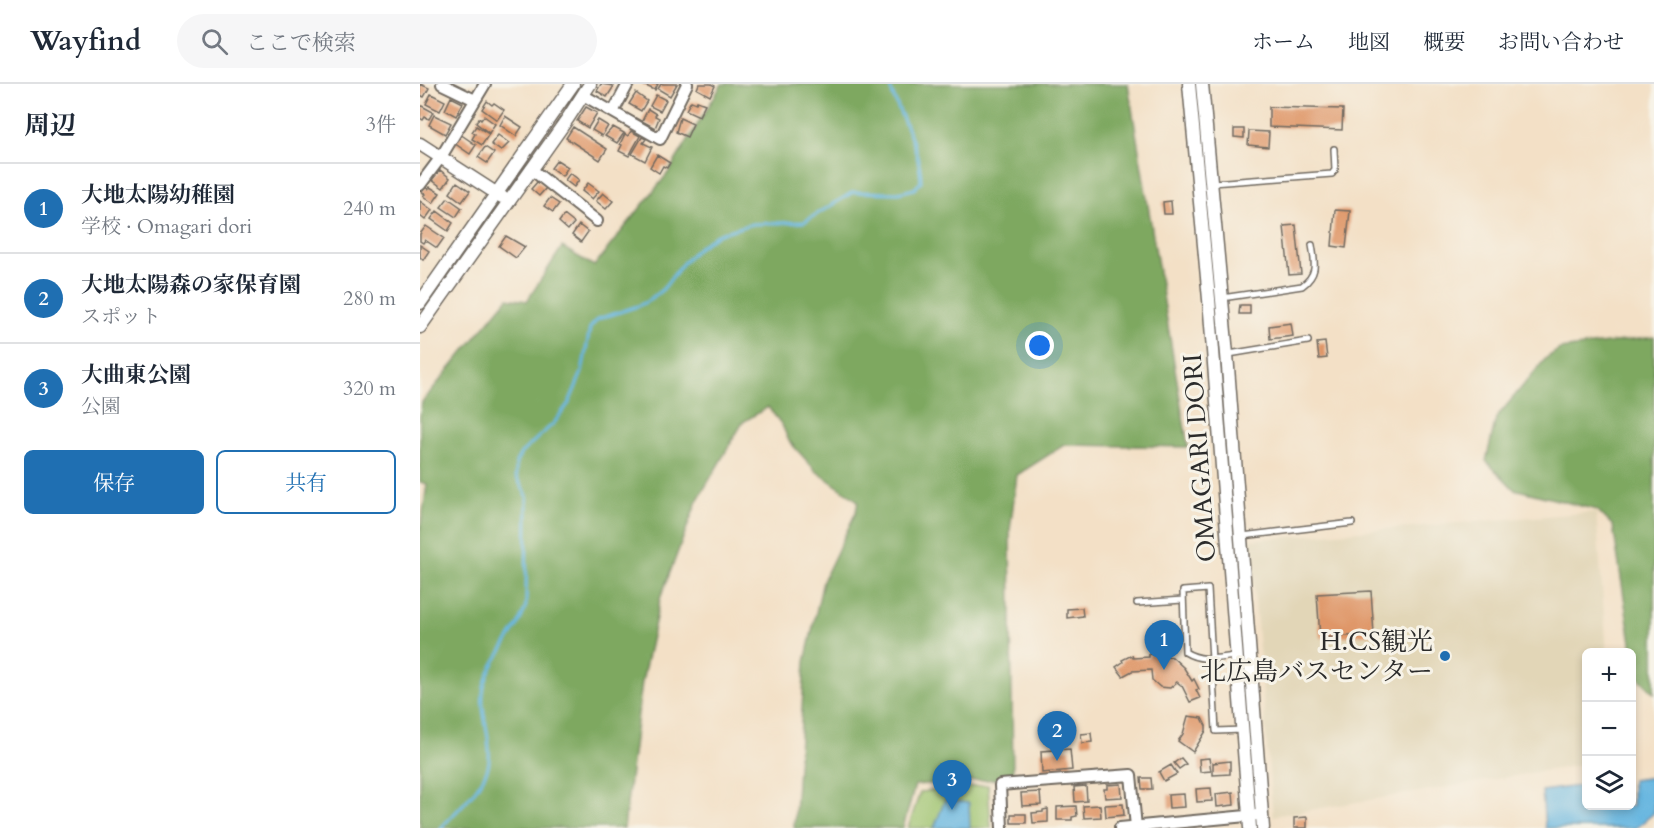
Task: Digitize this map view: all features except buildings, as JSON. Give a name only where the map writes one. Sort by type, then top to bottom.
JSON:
[{"type":"street","points":[[442,84],[475,100]]},
{"type":"street","points":[[420,185],[441,157],[485,84]]},
{"type":"street","points":[[420,327],[573,84]]},
{"type":"street","points":[[613,112],[628,84]]},
{"type":"street","points":[[420,303],[503,198],[531,169],[587,90],[613,112],[660,139],[687,84]]},
{"type":"street","name":"OMAGARI DORI","points":[[1189,84],[1209,299],[1242,730],[1254,820],[1263,828]]},
{"type":"street","name":"OMAGARI DORI","points":[[1202,84],[1241,536],[1254,820]]},
{"type":"street","points":[[420,144],[503,198]]},
{"type":"street","points":[[531,169],[597,221]]},
{"type":"street","points":[[1002,828],[1000,785],[1131,775],[1136,827]]},
{"type":"street","points":[[1120,828],[1254,820]]},
{"type":"lane","points":[[1212,183],[1332,174],[1335,170],[1335,149]]},
{"type":"lane","points":[[1222,298],[1302,286],[1312,278],[1314,271],[1312,245]]},
{"type":"lane","points":[[1227,354],[1308,341]]},
{"type":"lane","points":[[1241,536],[1352,523]]},
{"type":"lane","points":[[1237,656],[1213,658],[1196,659],[1185,652],[1183,591],[1208,588],[1213,658],[1216,731],[1242,730]]},
{"type":"lane","points":[[1137,603],[1183,600]]},
{"type":"shaded area","points":[[1596,512],[1607,648],[1582,648],[1582,765],[1273,816],[1250,540]]},
{"type":"green space","points":[[722,84],[1128,84],[1188,447],[1064,445],[1017,475],[1010,530],[1013,778],[915,785],[903,828],[794,828],[805,662],[823,581],[856,512],[858,501],[816,471],[789,441],[782,425],[768,407],[743,422],[697,501],[660,599],[642,682],[624,828],[420,828],[420,533],[427,484],[420,482],[422,402],[508,298],[527,301],[562,247],[594,266],[668,173]]},
{"type":"green space","points":[[1654,337],[1654,693],[1636,675],[1636,648],[1632,648],[1613,526],[1597,510],[1514,489],[1486,461],[1496,418],[1546,358],[1560,349]]},
{"type":"green space","points":[[988,785],[991,828],[908,828],[920,792]]},
{"type":"water","points":[[1654,777],[1654,813],[1636,828],[1545,828],[1542,791],[1582,786],[1582,810],[1636,810],[1636,779]]},
{"type":"water","points":[[945,800],[969,803],[970,828],[934,828]]},
{"type":"waterway","points":[[441,828],[472,794],[487,770],[489,754],[483,707],[484,687],[492,666],[517,626],[526,605],[527,496],[516,476],[516,462],[521,453],[554,423],[569,403],[582,372],[590,328],[598,319],[648,301],[663,289],[698,248],[715,236],[752,224],[804,222],[853,192],[898,193],[914,189],[921,182],[920,169],[909,132],[889,84]]},
{"type":"place","name":"H.CS観光 北広島バスセンター","points":[[1445,656]]},
{"type":"place","name":"大地太陽幼稚園","points":[[1164,670]]},
{"type":"place","name":"大地太陽森の家保育園","points":[[1057,761]]},
{"type":"place","name":"大曲東公園","points":[[952,810]]}]
